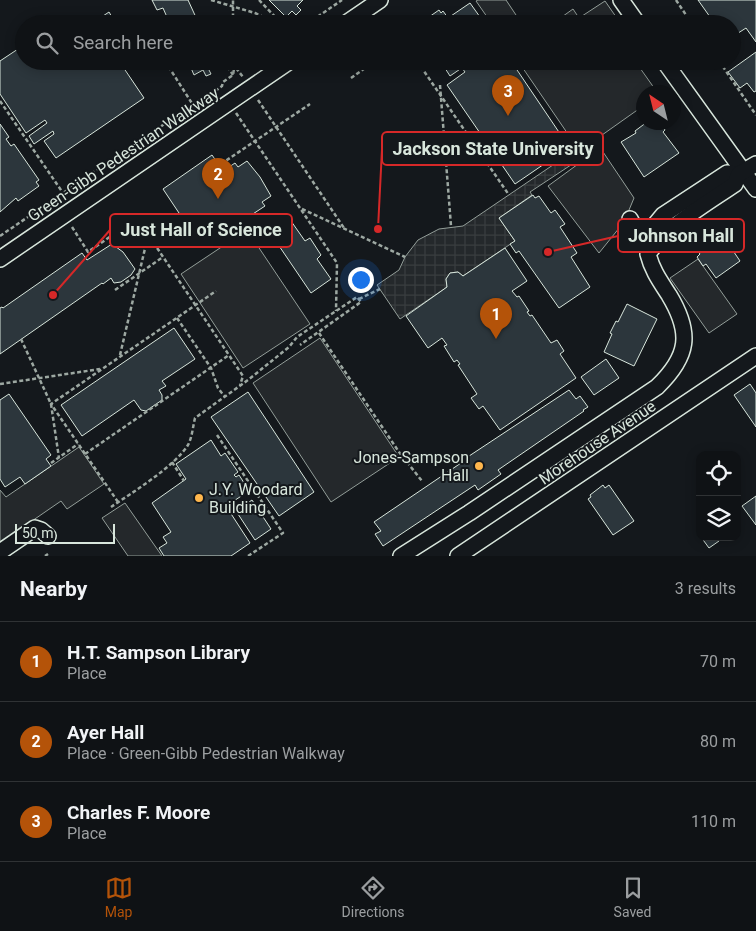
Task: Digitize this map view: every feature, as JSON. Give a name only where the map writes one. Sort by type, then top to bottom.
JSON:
[{"type":"street","points":[[359,15],[380,0]]},
{"type":"street","points":[[621,0],[632,15]]},
{"type":"street","name":"Green-Gibb Pedestrian Walkway","points":[[0,259],[277,70]]},
{"type":"street","points":[[671,70],[746,170],[756,189]]},
{"type":"street","points":[[630,219],[637,232],[643,236],[649,232],[662,215],[727,173],[746,170]]},
{"type":"street","points":[[400,556],[469,513],[657,387],[672,372],[682,350],[684,341],[683,325],[679,314],[652,268],[648,254],[655,243],[734,184],[746,170]]},
{"type":"street","name":"Morehouse Avenue","points":[[458,556],[756,356]]},
{"type":"street","points":[[0,552],[35,528],[48,536]]},
{"type":"path","points":[[211,0],[260,15]]},
{"type":"path","points":[[234,0],[234,15]]},
{"type":"path","points":[[258,0],[273,15]]},
{"type":"path","points":[[676,0],[686,15]]},
{"type":"path","points":[[320,15],[340,1]]},
{"type":"path","points":[[170,70],[193,105]]},
{"type":"path","points":[[230,70],[233,75]]},
{"type":"path","points":[[0,236],[207,97],[222,86],[223,82],[233,75],[234,70]]},
{"type":"path","points":[[237,70],[251,88],[344,228]]},
{"type":"path","points":[[351,78],[362,70]]},
{"type":"path","points":[[423,70],[509,195]]},
{"type":"path","points":[[725,70],[756,114]]},
{"type":"path","points":[[440,85],[451,226]]},
{"type":"path","points":[[0,101],[63,193]]},
{"type":"path","points":[[229,103],[337,263],[336,311]]},
{"type":"path","points":[[221,164],[310,104]]},
{"type":"path","points":[[300,208],[405,256]]},
{"type":"path","points":[[64,215],[88,252],[114,234],[148,239]]},
{"type":"path","points":[[139,221],[148,239],[163,257],[242,376],[239,386]]},
{"type":"path","points":[[120,356],[148,239]]},
{"type":"path","points":[[115,290],[163,257]]},
{"type":"path","points":[[111,507],[172,462],[189,443],[194,418],[289,347],[297,337],[357,296],[359,299],[380,289]]},
{"type":"path","points":[[51,404],[216,291]]},
{"type":"path","points":[[300,346],[361,302],[359,299]]},
{"type":"path","points":[[177,318],[211,368],[218,388],[224,397]]},
{"type":"path","points":[[319,333],[404,459],[422,481]]},
{"type":"path","points":[[21,339],[25,344],[51,404],[118,502]]},
{"type":"path","points":[[85,454],[229,355]]},
{"type":"path","points":[[0,384],[102,368]]},
{"type":"path","points":[[51,404],[59,458]]},
{"type":"path","points":[[217,436],[283,533],[248,556]]},
{"type":"path","points":[[51,464],[78,444]]},
{"type":"path","points":[[172,462],[184,481]]},
{"type":"path","points":[[44,556],[48,554]]},
{"type":"shaded area","points":[[506,0],[516,15],[486,15],[476,1]]},
{"type":"shaded area","points":[[605,1],[615,15],[584,15]]},
{"type":"shaded area","points":[[573,9],[577,15],[565,15]]},
{"type":"shaded area","points":[[524,70],[641,70],[652,85],[636,85],[636,111],[595,140],[634,198],[624,222],[599,253],[548,186],[585,159]]},
{"type":"shaded area","points":[[578,148],[583,157],[530,192],[532,195],[499,218],[515,241],[463,276],[458,272],[450,273],[446,279],[447,287],[400,319],[377,285],[399,270],[405,257],[418,240],[439,229],[463,226]]},
{"type":"shaded area","points":[[247,230],[310,324],[243,368],[181,274]]},
{"type":"shaded area","points":[[698,259],[737,314],[709,333],[670,278]]},
{"type":"shaded area","points":[[320,338],[399,457],[331,502],[253,383]]},
{"type":"shaded area","points":[[79,447],[104,484],[67,509],[61,501],[0,543],[0,490],[6,497]]},
{"type":"shaded area","points":[[125,503],[162,556],[128,556],[102,518]]},
{"type":"building","points":[[152,0],[188,0],[195,15],[166,15],[163,8],[157,10]]},
{"type":"building","points":[[269,0],[303,0],[297,6],[301,10],[296,15],[292,11],[288,15],[284,15]]},
{"type":"building","points":[[698,0],[756,0],[756,42],[746,28],[741,31],[741,15],[709,15]]},
{"type":"building","points":[[470,3],[479,15],[452,15]]},
{"type":"building","points":[[439,10],[441,13],[443,11],[446,15],[432,15]]},
{"type":"building","points":[[15,51],[15,70],[125,70],[144,98],[56,158],[44,141],[54,134],[53,131],[34,144],[29,136],[47,123],[45,120],[26,133],[0,94],[0,61]]},
{"type":"building","points":[[756,52],[756,91],[754,92],[747,83],[740,88],[728,72],[731,70],[741,70],[741,63]]},
{"type":"building","points":[[192,70],[203,70],[194,75]]},
{"type":"building","points":[[203,70],[209,70],[211,74],[206,76]]},
{"type":"building","points":[[446,70],[459,70],[450,76]]},
{"type":"building","points":[[464,70],[517,70],[569,147],[515,184],[447,85],[465,72]]},
{"type":"building","points":[[0,124],[9,137],[6,139],[11,146],[14,144],[39,180],[36,182],[39,186],[18,201],[16,198],[0,212]]},
{"type":"building","points":[[665,130],[663,132],[679,153],[644,177],[621,142],[636,133],[635,131]]},
{"type":"building","points":[[212,155],[223,171],[235,163],[238,167],[247,161],[260,177],[271,196],[262,202],[265,206],[201,246],[163,189]]},
{"type":"building","points":[[533,195],[535,198],[539,196],[551,213],[555,210],[565,224],[560,227],[577,253],[571,257],[590,287],[559,308],[519,251],[516,253],[510,244],[515,241],[499,218]]},
{"type":"building","points":[[291,221],[305,241],[310,238],[321,255],[317,259],[331,279],[311,293],[271,234]]},
{"type":"building","points":[[715,224],[740,261],[716,278],[706,264],[703,266],[697,257],[700,254],[688,237],[701,228],[704,232]]},
{"type":"building","points":[[112,244],[123,252],[135,269],[131,275],[121,282],[114,283],[111,278],[102,283],[0,354],[0,308],[3,308],[82,253],[87,260]]},
{"type":"building","points":[[505,248],[527,281],[512,291],[517,297],[519,296],[529,311],[527,312],[530,316],[532,315],[551,343],[557,340],[564,351],[560,354],[576,378],[500,430],[483,406],[479,409],[471,398],[477,394],[458,365],[460,364],[457,360],[454,362],[444,346],[447,345],[442,338],[428,348],[406,316],[447,287],[446,279],[450,273],[458,272],[463,276]]},
{"type":"building","points":[[627,304],[657,319],[634,366],[604,352],[612,334],[610,333]]},
{"type":"building","points":[[174,328],[195,359],[162,381],[166,386],[159,390],[162,400],[146,411],[141,410],[134,400],[82,436],[61,405]]},
{"type":"building","points":[[606,359],[619,378],[594,395],[581,377]]},
{"type":"building","points":[[750,384],[756,393],[756,427],[734,395]]},
{"type":"building","name":"Jones-Sampson Hall","points":[[569,390],[576,399],[580,396],[588,407],[584,411],[498,470],[501,474],[478,490],[475,485],[383,546],[375,534],[381,531],[374,522]]},
{"type":"building","points":[[248,392],[314,492],[279,516],[211,417]]},
{"type":"building","points":[[9,394],[51,455],[46,459],[51,466],[25,484],[20,477],[5,487],[0,479],[0,400]]},
{"type":"building","name":"J.Y. Woodard Building","points":[[211,440],[221,456],[225,453],[238,472],[234,475],[236,477],[239,475],[248,489],[245,491],[246,493],[226,506],[250,543],[231,556],[164,556],[159,548],[167,543],[163,537],[171,532],[152,503],[186,479],[176,464]]},
{"type":"building","points":[[603,485],[605,488],[609,485],[634,521],[613,535],[588,499],[591,497],[590,495]]},
{"type":"building","points":[[756,496],[756,525],[742,506]]},
{"type":"building","name":"J.Y. Woodard Building","points":[[252,500],[271,529],[255,540],[236,511]]},
{"type":"building","points":[[704,541],[719,541],[709,548]]},
{"type":"place","name":"Charles F. Moore","points":[[508,116]]},
{"type":"place","name":"Ayer Hall","points":[[218,199]]},
{"type":"place","name":"Jackson State University","points":[[378,229]]},
{"type":"place","name":"Johnson Hall","points":[[548,252]]},
{"type":"place","name":"Just Hall of Science","points":[[53,295]]},
{"type":"place","name":"H.T. Sampson Library","points":[[496,339]]},
{"type":"place","name":"Jones-Sampson Hall","points":[[479,466]]},
{"type":"place","name":"J.Y. Woodard Building","points":[[199,498]]}]
